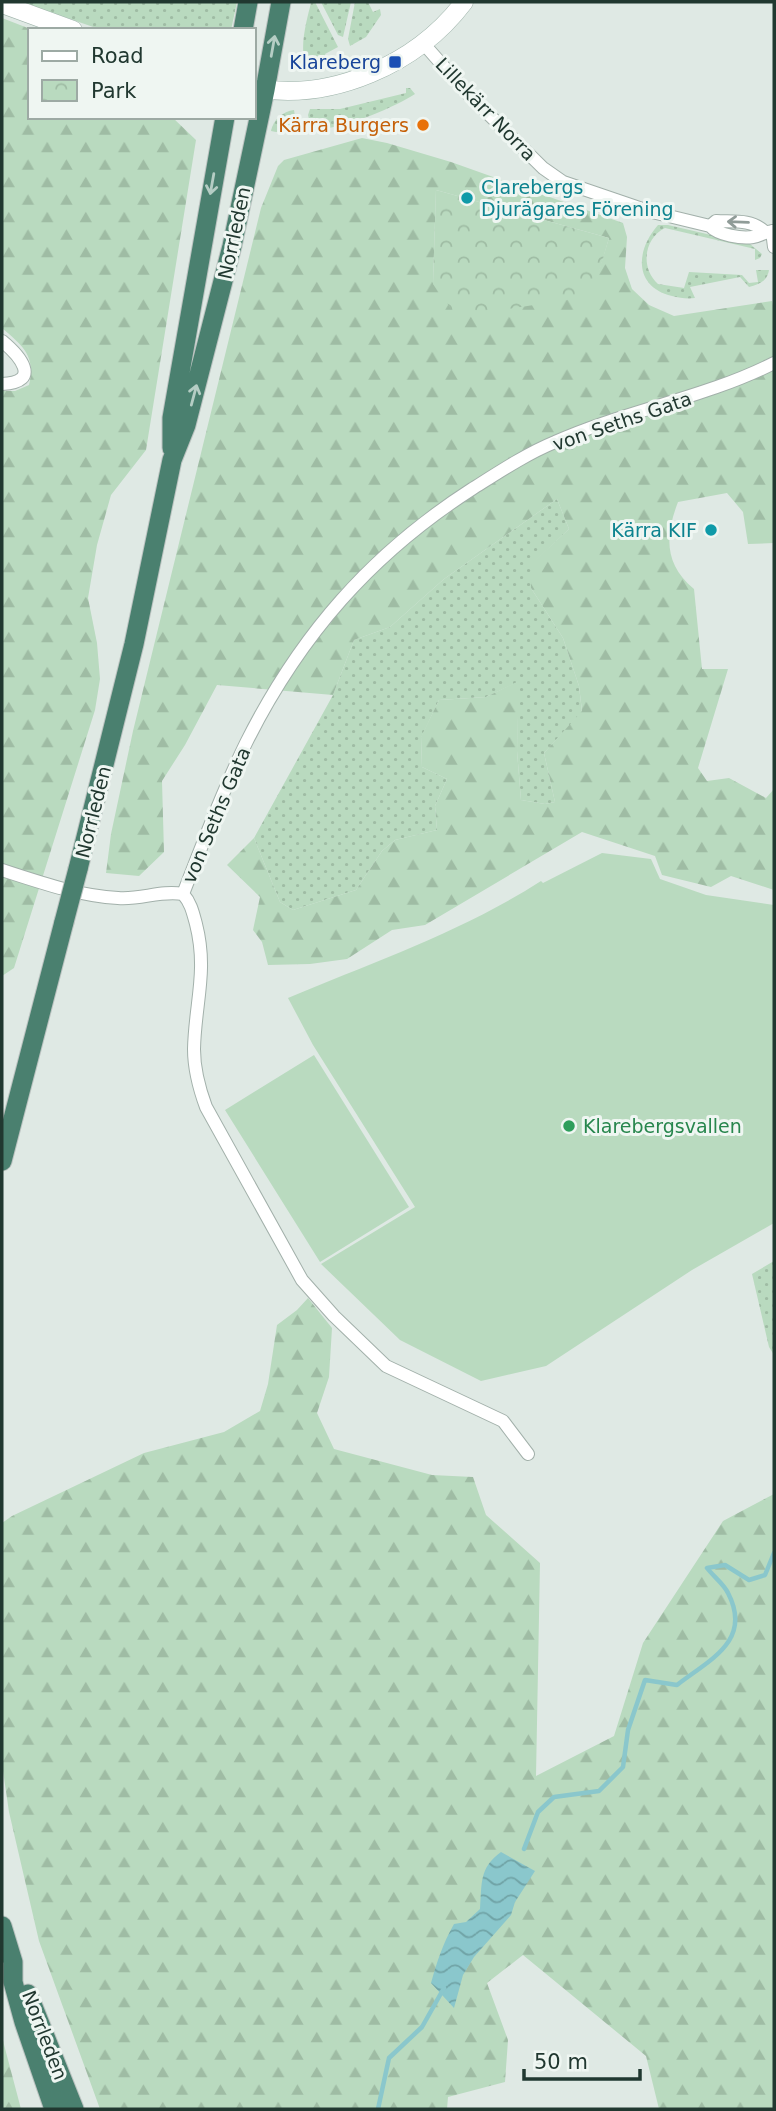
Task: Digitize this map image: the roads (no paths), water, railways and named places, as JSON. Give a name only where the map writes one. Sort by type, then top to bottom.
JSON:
[{"type":"highway","points":[[243,28],[248,2]]},
{"type":"highway","name":"Norrleden","points":[[256,109],[281,2]]},
{"type":"highway","name":"Norrleden","points":[[172,460],[172,418],[225,119]]},
{"type":"highway","name":"Norrleden","points":[[2,1161],[126,678],[172,460],[186,425],[213,323],[254,119]]},
{"type":"highway","name":"Norrleden","points":[[2,1926],[13,1962],[13,1982],[54,2109]]},
{"type":"highway","name":"Norrleden","points":[[13,1962],[22,1973],[74,2109]]},
{"type":"highway","points":[[43,2078],[45,2109]]},
{"type":"main road","points":[[260,89],[312,89],[361,78],[396,62],[423,43],[457,12],[464,2]]},
{"type":"main road","points":[[2,4],[68,28]]},
{"type":"street","name":"Lillekärr Norra","points":[[423,43],[476,102],[543,168],[563,182],[637,208],[710,226],[716,221],[748,222],[770,231]]},
{"type":"street","points":[[770,231],[774,247]]},
{"type":"street","points":[[2,341],[21,358],[25,369],[16,381],[2,384]]},
{"type":"street","name":"von Seths Gata","points":[[528,1454],[503,1421],[378,1360],[302,1280],[206,1107],[198,1085],[194,1050],[202,987],[202,955],[191,906],[183,894],[247,741],[294,660],[323,620],[372,566],[435,513],[530,454],[585,431],[722,387],[774,363]]},
{"type":"street","points":[[2,870],[95,896],[137,898],[162,892],[183,894]]},
{"type":"water","points":[[501,1852],[535,1871],[515,1902],[511,1915],[474,1957],[463,1975],[454,2008],[431,1983],[433,1975],[443,1945],[454,1924],[466,1922],[480,1909],[485,1870]]},
{"type":"waterway","points":[[524,1849],[538,1812],[554,1797],[599,1791],[623,1767],[628,1730],[645,1680],[677,1685],[724,1648],[735,1624],[734,1610],[726,1590],[707,1568],[725,1565],[749,1580],[765,1575],[774,1553]]},
{"type":"waterway","points":[[378,2109],[389,2058],[422,2027],[444,1988]]},
{"type":"place","name":"Klareberg","points":[[395,62]]},
{"type":"place","name":"Kärra Burgers","points":[[423,125]]},
{"type":"place","name":"Clarebergs Djurägares Förening","points":[[467,198]]},
{"type":"place","name":"Kärra KIF","points":[[711,530]]},
{"type":"place","name":"Klarebergsvallen","points":[[569,1126]]}]
